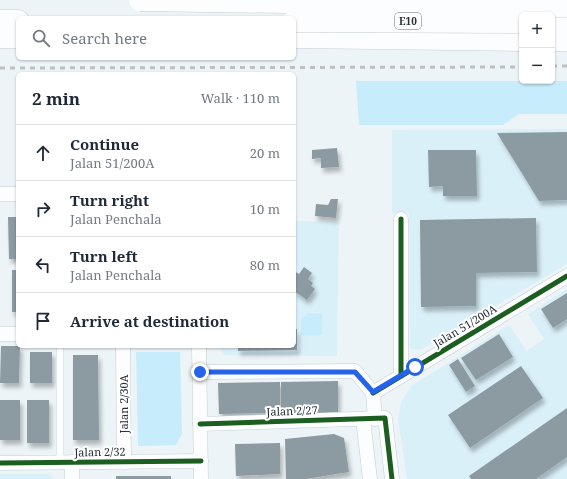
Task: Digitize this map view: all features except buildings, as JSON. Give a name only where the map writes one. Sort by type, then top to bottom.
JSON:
[{"type":"highway","name":"E10","points":[[140,0],[567,6]]},
{"type":"highway","points":[[296,31],[317,27],[325,21],[332,12],[332,0]]},
{"type":"highway","points":[[406,0],[407,15],[412,25],[421,33],[440,39]]},
{"type":"highway","points":[[0,21],[16,21]]},
{"type":"highway","name":"E10","points":[[296,31],[519,22]]},
{"type":"highway","points":[[555,22],[567,22]]},
{"type":"highway","points":[[296,31],[440,39],[519,40]]},
{"type":"highway","points":[[0,38],[16,37]]},
{"type":"highway","points":[[555,40],[567,40]]},
{"type":"street","points":[[0,194],[16,194]]},
{"type":"street","points":[[401,219],[401,376]]},
{"type":"street","name":"Jalan 51/200A","points":[[373,392],[567,276]]},
{"type":"street","points":[[0,334],[16,334]]},
{"type":"street","name":"Jalan 2/30A","points":[[123,348],[124,462]]},
{"type":"street","points":[[199,348],[201,479]]},
{"type":"street","points":[[200,372],[355,372],[373,392],[374,419],[370,479]]},
{"type":"street","points":[[374,419],[392,479]]},
{"type":"street","name":"Jalan 2/27","points":[[200,424],[374,419]]},
{"type":"street","name":"Jalan 2/32","points":[[0,463],[201,461]]},
{"type":"street","points":[[66,462],[72,479]]},
{"type":"lane","points":[[60,348],[66,462]]},
{"type":"shaded area","points":[[356,81],[519,81],[519,84],[555,84],[555,81],[567,81],[567,114],[519,114],[503,125],[359,125]]},
{"type":"shaded area","points":[[567,129],[567,264],[421,350],[410,349],[409,213],[392,213],[392,130]]},
{"type":"shaded area","points":[[296,221],[339,222],[337,356],[225,355],[219,348],[296,348]]},
{"type":"shaded area","points":[[567,289],[567,479],[407,479],[398,420],[401,402],[411,386],[509,325],[527,351],[544,339],[528,314]]},
{"type":"shaded area","points":[[307,313],[322,314],[322,335],[301,335],[301,319]]},
{"type":"shaded area","points":[[136,352],[180,352],[182,434],[176,445],[138,446]]},
{"type":"shaded area","points":[[0,474],[48,474],[54,479],[0,479]]},
{"type":"railway","points":[[555,66],[567,66]]},
{"type":"railway","points":[[0,68],[519,67]]},
{"type":"cycle path","points":[[401,219],[401,376]]},
{"type":"cycle path","points":[[373,393],[567,276]]},
{"type":"cycle path","points":[[200,424],[385,418],[392,479]]},
{"type":"cycle path","points":[[0,463],[201,461]]},
{"type":"route","points":[[200,372],[355,372],[373,392],[415,367]]}]
